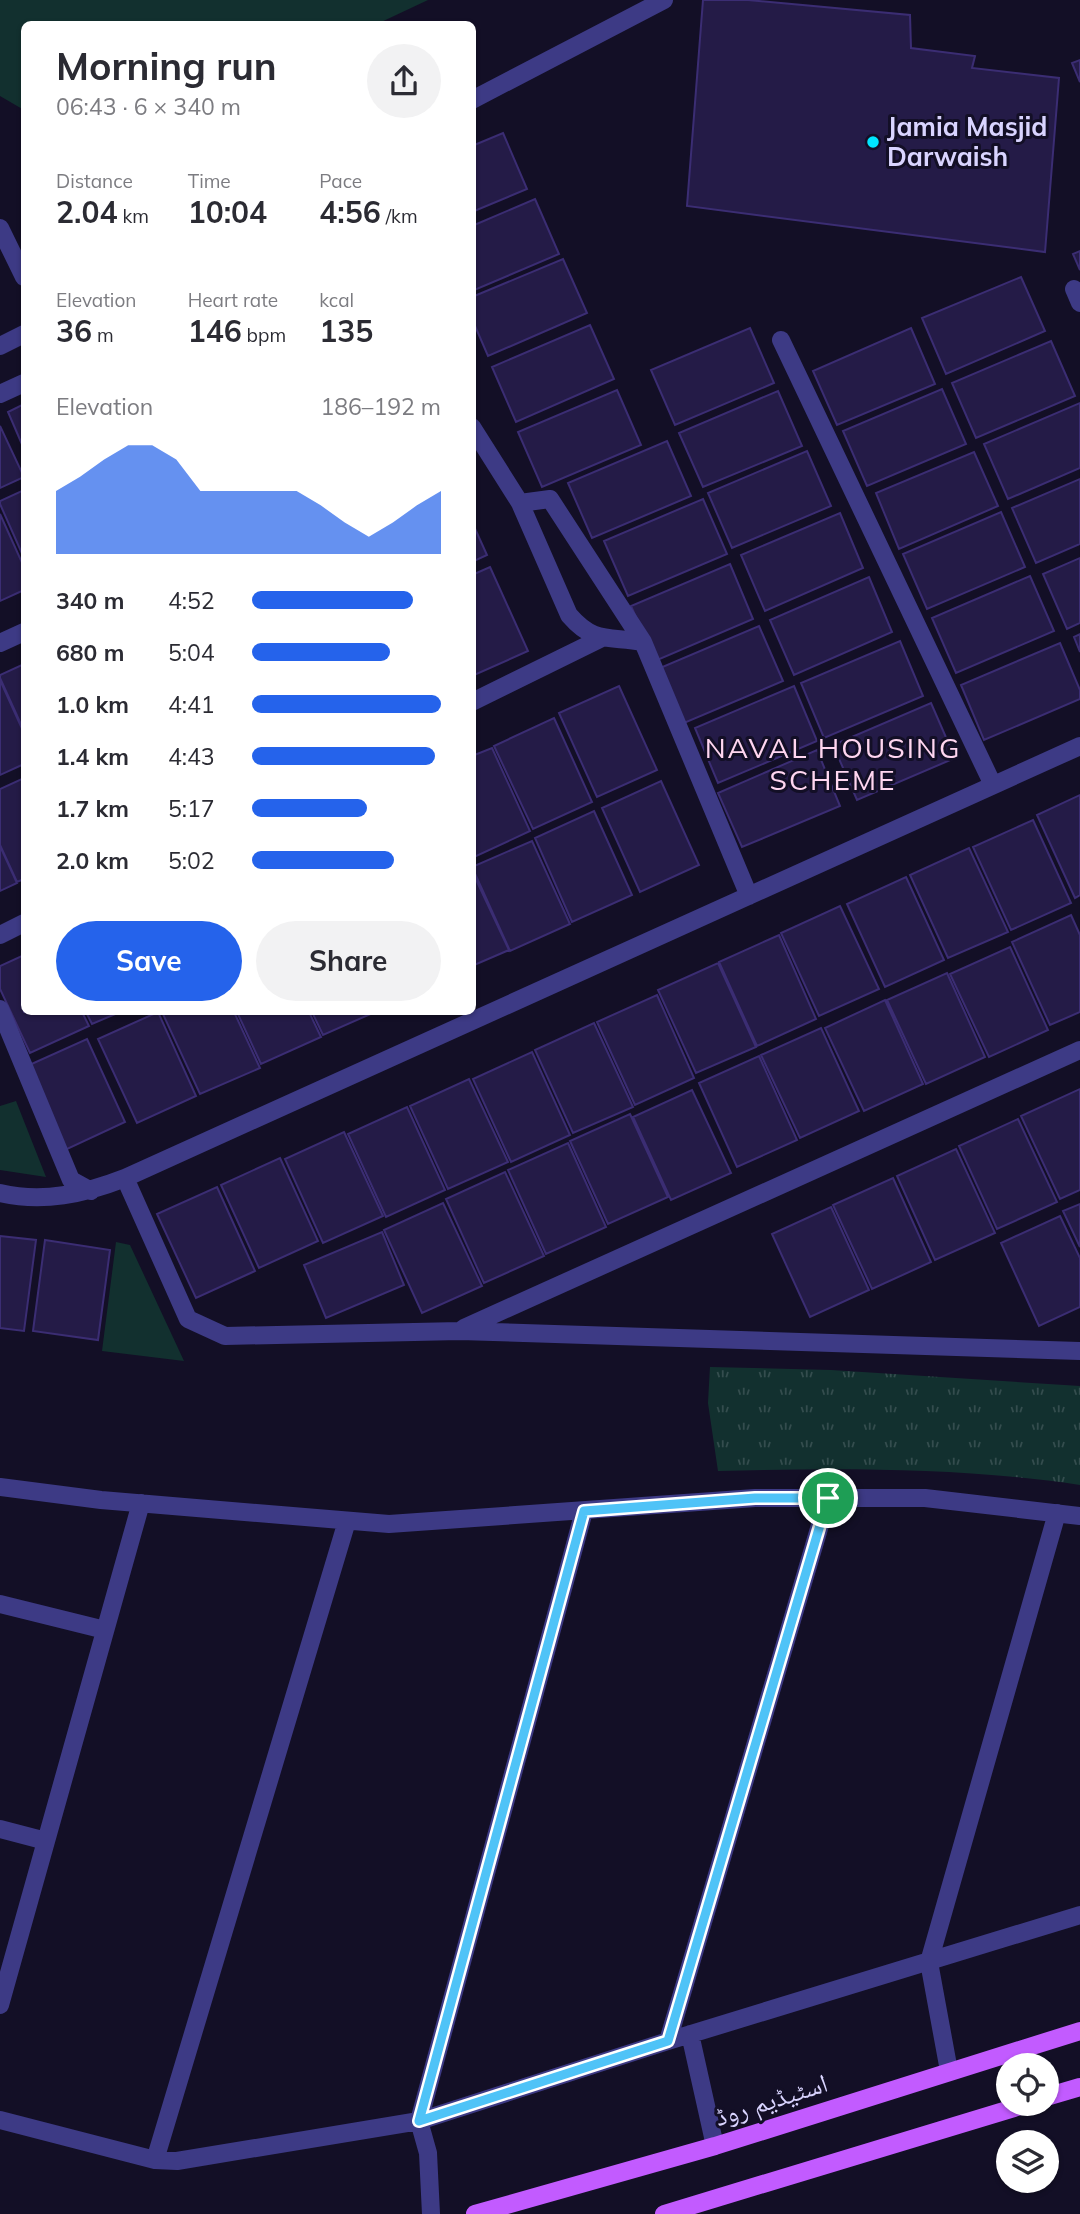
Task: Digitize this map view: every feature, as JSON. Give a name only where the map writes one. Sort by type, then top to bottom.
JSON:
[{"type":"main road","name":"اسٹیڈیم روڈ","points":[[475,2214],[715,2146],[1080,2031]]},
{"type":"main road","points":[[1059,2093],[1080,2087]]},
{"type":"main road","points":[[664,2214],[996,2113]]},
{"type":"street","points":[[476,98],[664,0]]},
{"type":"street","points":[[0,228],[21,271]]},
{"type":"street","points":[[0,346],[21,336]]},
{"type":"street","points":[[781,341],[993,785]]},
{"type":"street","points":[[0,394],[21,384]]},
{"type":"street","points":[[476,433],[520,503],[569,615],[581,629],[600,639],[643,642]]},
{"type":"street","points":[[520,503],[550,499],[643,642],[749,896]]},
{"type":"street","points":[[0,643],[21,633]]},
{"type":"street","points":[[476,700],[600,639]]},
{"type":"street","points":[[0,1193],[27,1199],[90,1191],[125,1178],[1080,746]]},
{"type":"street","points":[[0,935],[21,924]]},
{"type":"street","points":[[0,1009],[71,1180],[90,1191]]},
{"type":"street","points":[[460,1331],[1080,1050]]},
{"type":"street","points":[[125,1178],[188,1319],[225,1336],[460,1331],[1080,1351]]},
{"type":"street","points":[[0,1487],[141,1503],[389,1524],[755,1498],[925,1498],[1080,1516]]},
{"type":"street","points":[[668,2041],[828,1498]]},
{"type":"street","points":[[0,2005],[6,1960],[46,1841],[141,1503]]},
{"type":"street","points":[[431,2214],[428,2152],[419,2121],[584,1511]]},
{"type":"street","points":[[949,2071],[929,1962],[1057,1513]]},
{"type":"street","points":[[155,2160],[347,1521]]},
{"type":"street","points":[[0,1604],[105,1630]]},
{"type":"street","points":[[0,1829],[46,1841]]},
{"type":"street","points":[[0,2120],[155,2160],[177,2161],[419,2121],[690,2034],[1080,1915]]},
{"type":"street","points":[[690,2034],[715,2146]]},
{"type":"green space","points":[[0,0],[428,0],[383,21],[21,21],[21,108],[0,96]]},
{"type":"green space","points":[[16,1101],[46,1177],[0,1170],[0,1106]]},
{"type":"green space","points":[[116,1242],[130,1245],[184,1361],[102,1351]]},
{"type":"green space","points":[[710,1367],[831,1370],[1080,1386],[1080,1485],[945,1472],[854,1469],[718,1471],[708,1403]]},
{"type":"building","name":"Jamia Masjid Darwaish","points":[[703,0],[748,0],[910,15],[911,48],[975,56],[972,68],[1059,78],[1045,252],[687,206]]},
{"type":"building","points":[[1080,60],[1080,82],[1072,63]]},
{"type":"building","points":[[503,133],[527,189],[476,210],[476,144]]},
{"type":"building","points":[[535,199],[559,254],[476,289],[476,224]]},
{"type":"building","points":[[1080,251],[1080,270],[1073,254]]},
{"type":"building","points":[[563,259],[587,313],[488,356],[476,328],[476,295]]},
{"type":"building","points":[[1021,277],[1045,331],[946,374],[922,318]]},
{"type":"building","points":[[590,325],[614,379],[516,422],[492,367]]},
{"type":"building","points":[[750,328],[774,383],[675,425],[651,370]]},
{"type":"building","points":[[911,328],[935,384],[837,425],[813,371]]},
{"type":"building","points":[[1051,341],[1075,396],[976,438],[952,383]]},
{"type":"building","points":[[942,389],[966,444],[867,486],[843,431]]},
{"type":"building","points":[[617,390],[641,445],[542,487],[518,432]]},
{"type":"building","points":[[778,391],[802,446],[703,487],[679,433]]},
{"type":"building","points":[[1080,403],[1080,468],[1008,499],[984,444]]},
{"type":"building","points":[[21,406],[21,442],[8,412]]},
{"type":"building","points":[[0,426],[21,471],[21,478],[0,488]]},
{"type":"building","points":[[667,441],[691,496],[592,538],[568,483]]},
{"type":"building","points":[[807,451],[831,506],[732,548],[708,493]]},
{"type":"building","points":[[974,452],[998,506],[899,549],[876,493]]},
{"type":"building","points":[[1080,479],[1080,544],[1036,563],[1012,508]]},
{"type":"building","points":[[21,491],[21,551],[0,504],[0,501]]},
{"type":"building","points":[[703,499],[727,554],[628,596],[604,541]]},
{"type":"building","points":[[1001,512],[1025,567],[927,609],[903,554]]},
{"type":"building","points":[[840,513],[863,568],[765,611],[741,555]]},
{"type":"building","points":[[0,514],[21,560],[21,591],[0,601]]},
{"type":"building","points":[[476,531],[487,555],[476,560]]},
{"type":"building","points":[[1080,558],[1080,623],[1067,629],[1043,574]]},
{"type":"building","points":[[730,564],[753,619],[655,661],[631,606]]},
{"type":"building","points":[[490,567],[528,651],[476,674],[476,573]]},
{"type":"building","points":[[1030,576],[1054,631],[956,673],[932,618]]},
{"type":"building","points":[[869,577],[892,632],[794,675],[770,620]]},
{"type":"building","points":[[759,626],[783,681],[684,723],[660,668]]},
{"type":"building","points":[[1080,634],[1080,652],[1074,637]]},
{"type":"building","points":[[900,641],[923,696],[824,738],[801,683]]},
{"type":"building","points":[[1060,643],[1080,690],[1080,699],[984,740],[961,685]]},
{"type":"building","points":[[21,665],[21,724],[0,678],[0,675]]},
{"type":"building","points":[[0,680],[21,726],[21,765],[0,775]]},
{"type":"building","points":[[619,686],[657,770],[597,797],[559,713]]},
{"type":"building","points":[[794,686],[817,741],[718,783],[695,728]]},
{"type":"building","points":[[931,703],[955,758],[857,800],[833,745]]},
{"type":"building","points":[[554,718],[592,802],[533,829],[494,746]]},
{"type":"building","points":[[492,748],[530,831],[476,856],[476,754]]},
{"type":"building","points":[[817,750],[840,806],[742,847],[718,793]]},
{"type":"building","points":[[21,779],[21,880],[17,882],[0,845],[0,789]]},
{"type":"building","points":[[661,781],[699,865],[640,892],[602,808]]},
{"type":"building","points":[[1080,795],[1080,895],[1075,898],[1037,815]]},
{"type":"building","points":[[594,811],[632,895],[572,922],[535,838]]},
{"type":"building","points":[[1033,820],[1071,903],[1011,930],[973,847]]},
{"type":"building","points":[[532,841],[570,924],[510,951],[476,876],[476,865]]},
{"type":"building","points":[[0,846],[17,883],[0,891]]},
{"type":"building","points":[[969,848],[1008,932],[948,958],[910,875]]},
{"type":"building","points":[[906,877],[944,960],[885,987],[847,904]]},
{"type":"building","points":[[476,880],[509,950],[476,964]]},
{"type":"building","points":[[840,906],[879,989],[819,1016],[781,933]]},
{"type":"building","points":[[1071,915],[1080,935],[1080,1012],[1050,1025],[1012,942]]},
{"type":"building","points":[[779,935],[816,1019],[757,1046],[719,962]]},
{"type":"building","points":[[1010,947],[1048,1030],[989,1057],[950,974]]},
{"type":"building","points":[[21,956],[21,1015],[84,1015],[89,1026],[30,1053],[0,989],[0,966]]},
{"type":"building","points":[[718,963],[756,1047],[696,1073],[658,990]]},
{"type":"building","points":[[947,973],[985,1057],[926,1084],[887,1000]]},
{"type":"building","points":[[657,995],[694,1078],[635,1105],[597,1022]]},
{"type":"building","points":[[885,1000],[923,1084],[864,1111],[825,1028]]},
{"type":"building","points":[[88,1015],[113,1015],[92,1024]]},
{"type":"building","points":[[151,1015],[159,1015],[196,1096],[137,1123],[98,1039]]},
{"type":"building","points":[[163,1015],[235,1015],[260,1068],[200,1094]]},
{"type":"building","points":[[238,1015],[310,1015],[321,1037],[261,1064]]},
{"type":"building","points":[[313,1015],[368,1015],[323,1035]]},
{"type":"building","points":[[594,1023],[633,1107],[573,1133],[535,1050]]},
{"type":"building","points":[[821,1028],[859,1111],[800,1138],[761,1055]]},
{"type":"building","points":[[87,1039],[125,1122],[65,1150],[27,1066]]},
{"type":"building","points":[[532,1052],[570,1135],[511,1162],[473,1079]]},
{"type":"building","points":[[759,1056],[797,1140],[737,1167],[699,1083]]},
{"type":"building","points":[[469,1079],[508,1162],[448,1189],[410,1106]]},
{"type":"building","points":[[1080,1089],[1080,1190],[1060,1199],[1021,1116]]},
{"type":"building","points":[[692,1090],[731,1173],[671,1200],[633,1117]]},
{"type":"building","points":[[407,1107],[445,1190],[386,1217],[348,1134]]},
{"type":"building","points":[[630,1114],[668,1197],[608,1224],[570,1141]]},
{"type":"building","points":[[1018,1119],[1057,1202],[997,1229],[959,1146]]},
{"type":"building","points":[[344,1132],[383,1216],[323,1243],[285,1159]]},
{"type":"building","points":[[568,1143],[606,1227],[546,1254],[508,1170]]},
{"type":"building","points":[[956,1149],[995,1233],[935,1260],[897,1176]]},
{"type":"building","points":[[280,1158],[318,1241],[259,1268],[221,1185]]},
{"type":"building","points":[[505,1172],[544,1256],[484,1283],[446,1199]]},
{"type":"building","points":[[893,1178],[931,1262],[872,1289],[833,1205]]},
{"type":"building","points":[[217,1187],[255,1271],[196,1298],[157,1214]]},
{"type":"building","points":[[443,1203],[482,1286],[422,1313],[384,1230]]},
{"type":"building","points":[[1080,1204],[1080,1247],[1063,1211]]},
{"type":"building","points":[[831,1207],[869,1290],[810,1317],[772,1234]]},
{"type":"building","points":[[1060,1216],[1080,1258],[1080,1307],[1039,1326],[1001,1243]]},
{"type":"building","points":[[382,1232],[404,1285],[326,1318],[304,1265]]},
{"type":"building","points":[[0,1236],[36,1240],[24,1331],[0,1328]]},
{"type":"building","points":[[45,1240],[110,1250],[98,1340],[33,1331]]},
{"type":"place","name":"Jamia Masjid Darwaish","points":[[873,142]]},
{"type":"district","name":"NAVAL HOUSING SCHEME","points":[[833,764]]},
{"type":"route","points":[[755,1498],[828,1498],[668,2041],[419,2121],[584,1511],[755,1498]]}]
